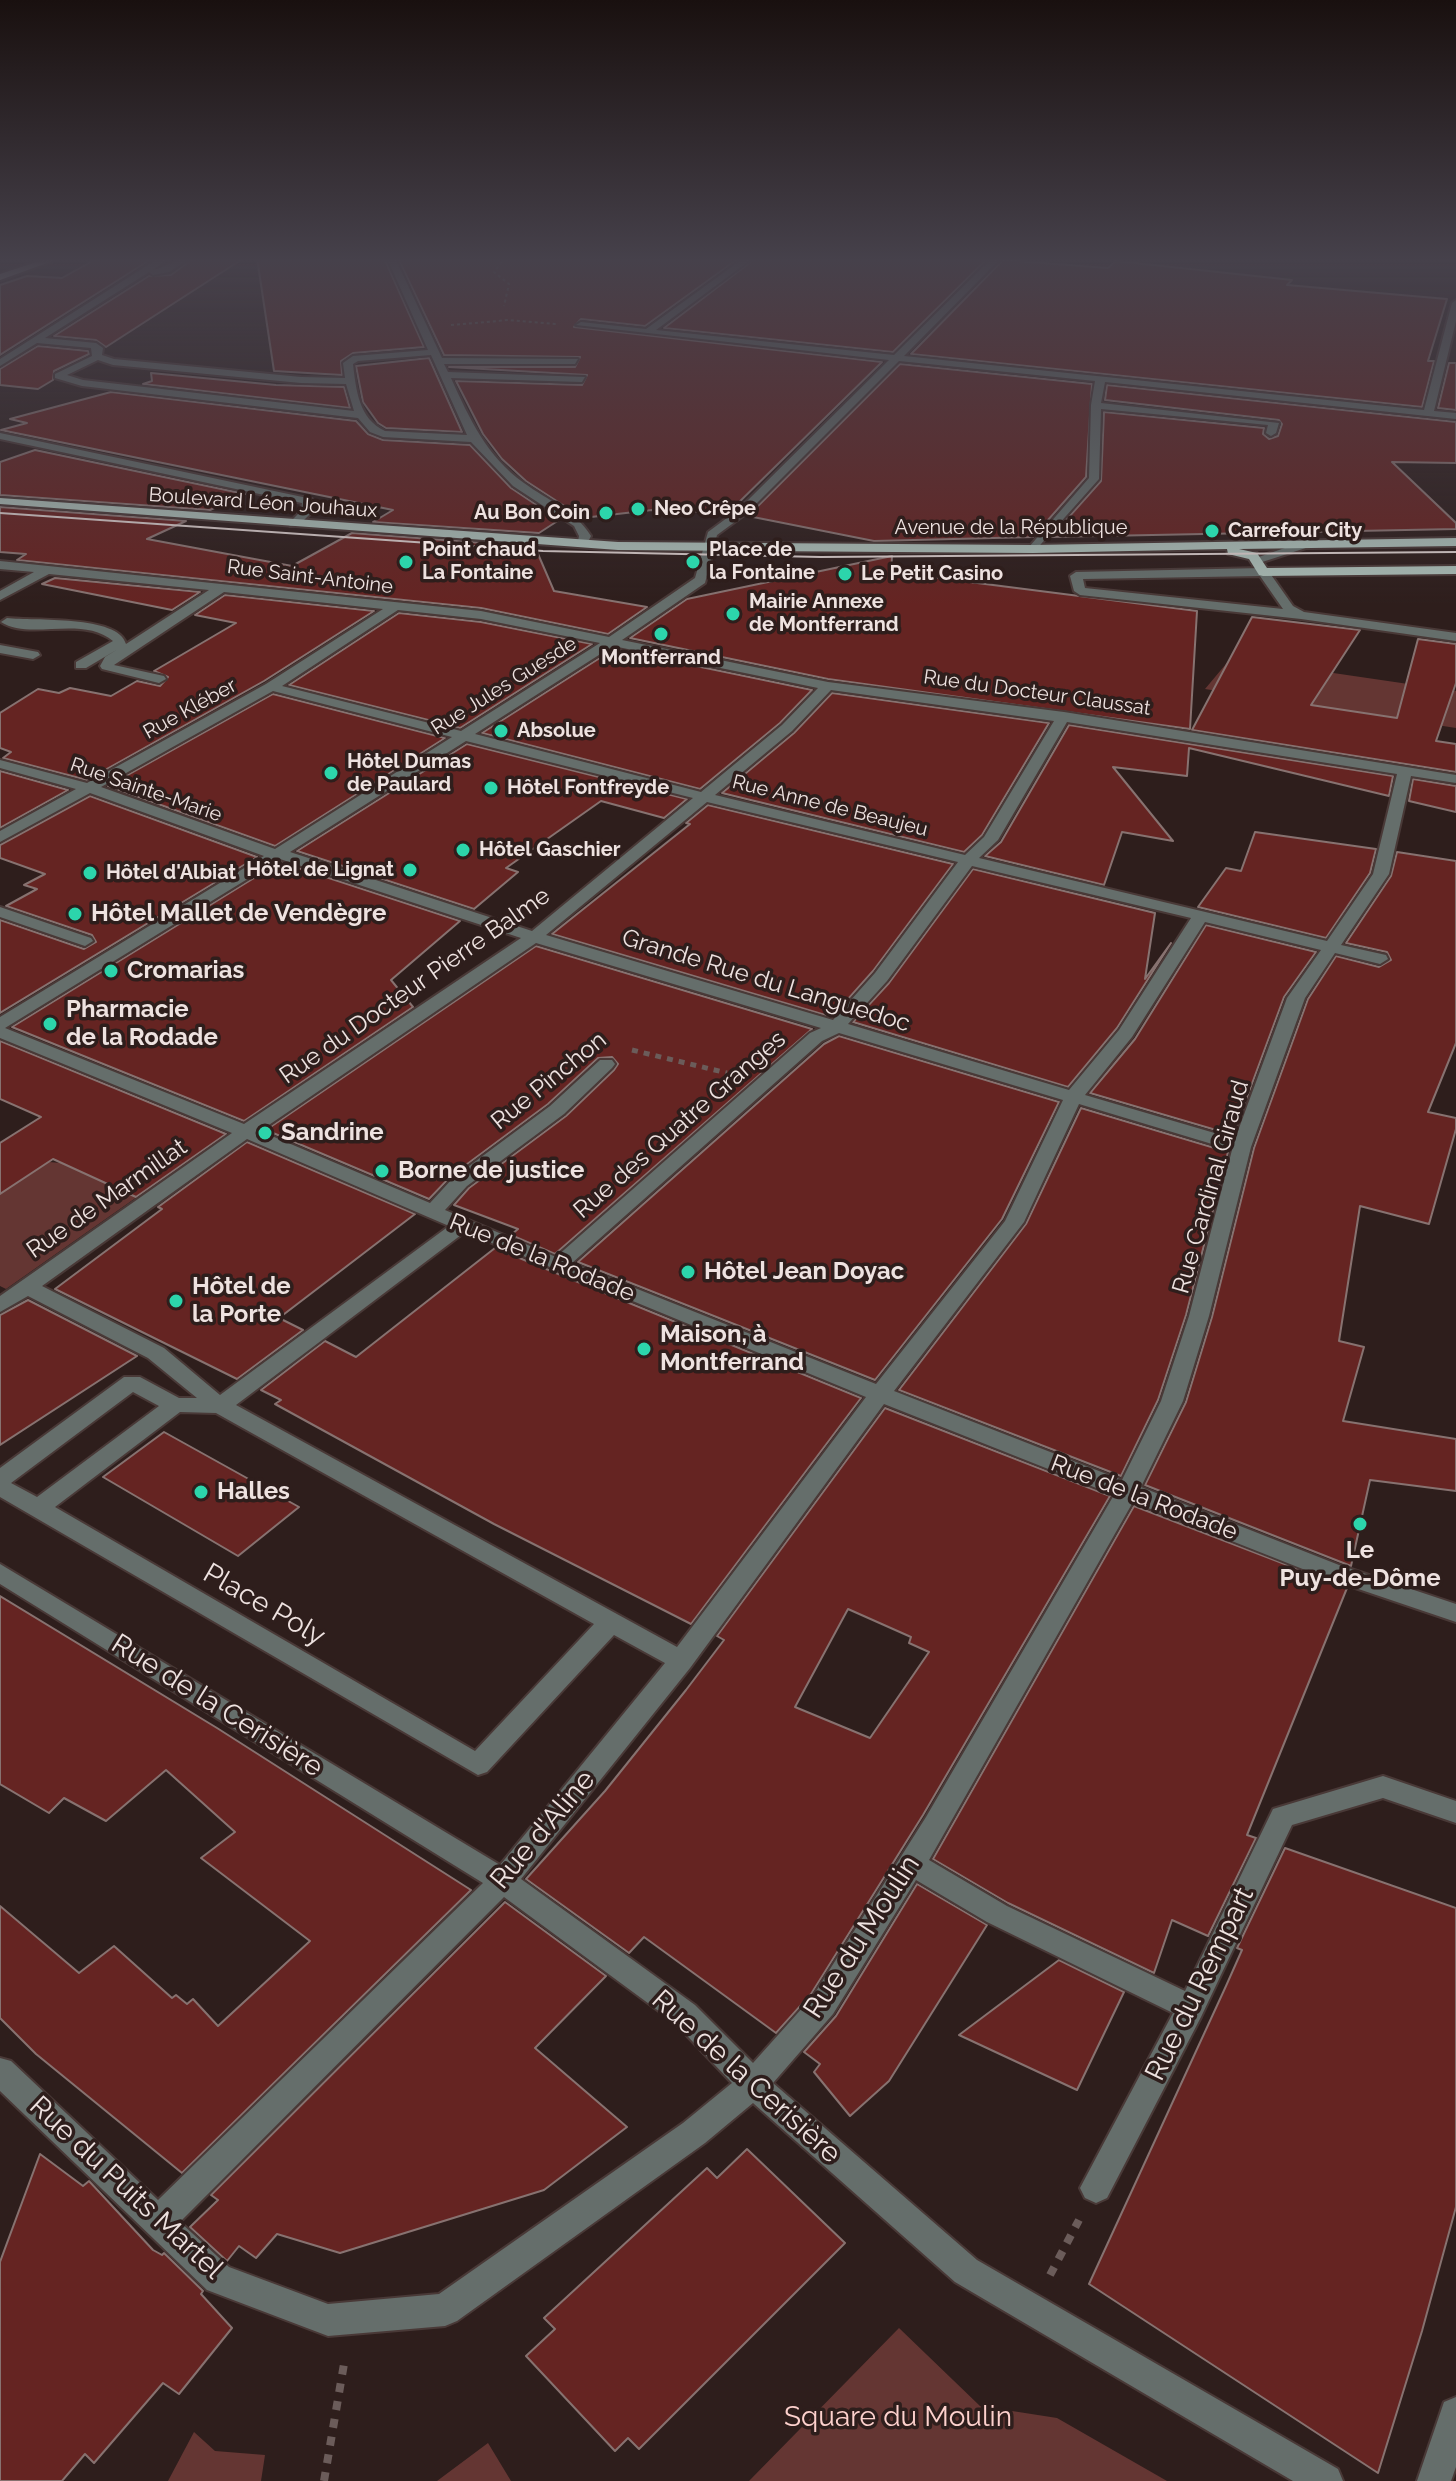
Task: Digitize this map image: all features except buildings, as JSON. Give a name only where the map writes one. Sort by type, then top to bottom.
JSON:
[{"type":"main road","name":"Boulevard Léon Jouhaux","points":[[0,501],[524,540],[583,540]]},
{"type":"main road","points":[[583,540],[708,546]]},
{"type":"main road","name":"Avenue de la République","points":[[708,546],[1033,549],[1456,542]]},
{"type":"main road","name":"Avenue de la République","points":[[1188,547],[1253,556],[1260,566],[1456,570]]},
{"type":"street","points":[[63,374],[58,376],[82,383],[360,415]]},
{"type":"street","points":[[232,374],[350,381]]},
{"type":"street","points":[[349,374],[360,415],[375,431],[474,439]]},
{"type":"street","points":[[708,546],[712,534],[739,515],[884,374]]},
{"type":"street","points":[[1070,374],[1456,416]]},
{"type":"street","points":[[1428,413],[1438,374]]},
{"type":"street","points":[[582,379],[444,375],[474,439],[517,484],[578,524],[583,540]]},
{"type":"street","points":[[1033,549],[1094,479],[1096,405],[1101,377]]},
{"type":"street","points":[[1096,405],[1274,423],[1271,433]]},
{"type":"street","points":[[0,436],[308,501],[306,512],[294,524]]},
{"type":"street","points":[[1308,544],[1218,590],[1157,601],[1080,591],[1076,576],[1145,575],[1218,590],[1301,615],[1456,637]]},
{"type":"street","name":"Rue Jules Guesde","points":[[0,1024],[279,853],[614,640],[701,580],[708,546]]},
{"type":"street","name":"Rue Saint-Antoine","points":[[0,565],[481,615],[614,640]]},
{"type":"street","points":[[1260,566],[1289,609],[1301,615]]},
{"type":"street","points":[[0,596],[48,569]]},
{"type":"street","points":[[1145,575],[1157,601]]},
{"type":"street","points":[[159,679],[107,666],[110,660],[223,587]]},
{"type":"street","name":"Rue Kléber","points":[[0,837],[271,687],[394,607]]},
{"type":"street","points":[[7,622],[29,627],[90,626],[114,633],[121,642],[81,665]]},
{"type":"street","points":[[0,641],[29,627]]},
{"type":"street","name":"Rue du Docteur Claussat","points":[[614,640],[828,686],[1064,716],[1456,779]]},
{"type":"street","points":[[0,649],[33,655]]},
{"type":"street","name":"Rue du Docteur Pierre Balme","points":[[244,1133],[534,937],[787,728],[828,686]]},
{"type":"street","name":"Rue Anne de Beaujeu","points":[[271,687],[705,797],[1380,959]]},
{"type":"street","name":"Rue des Quatre Granges","points":[[558,1265],[816,1037],[835,1028],[881,977],[968,860],[990,840],[1064,716]]},
{"type":"street","name":"Rue Sainte-Marie","points":[[0,764],[89,788],[254,849],[279,853]]},
{"type":"street","name":"Rue Cardinal Giraud","points":[[1127,1492],[1172,1401],[1199,1316],[1242,1147],[1296,998],[1381,874],[1405,771]]},
{"type":"street","name":"Grande Rue du Languedoc","points":[[279,853],[534,937],[1242,1147]]},
{"type":"street","points":[[0,912],[85,941]]},
{"type":"street","name":"Rue d'Aline","points":[[158,2222],[503,1881],[681,1661],[880,1394],[1014,1222],[1073,1097],[1126,1033],[1201,915]]},
{"type":"street","name":"Rue de la Rodade","points":[[0,1032],[223,1122],[558,1265],[880,1394],[1127,1492],[1402,1596],[1456,1613]]},
{"type":"street","name":"Rue Pinchon","points":[[432,1212],[460,1182],[557,1110],[606,1064]]},
{"type":"street","name":"Rue de Marmillat","points":[[0,1306],[244,1133]]},
{"type":"street","points":[[0,1479],[132,1382],[175,1405],[220,1406],[462,1225]]},
{"type":"street","points":[[27,1287],[148,1348],[220,1406],[681,1661]]},
{"type":"street","points":[[0,1487],[38,1508],[175,1405]]},
{"type":"street","name":"Rue du Moulin","points":[[445,2310],[694,2133],[753,2084],[823,2005],[911,1863],[1127,1492]]},
{"type":"street","name":"Place Poly","points":[[38,1508],[478,1765],[611,1622]]},
{"type":"street","name":"Rue de la Cerisière","points":[[0,1573],[503,1881],[685,2014],[753,2084],[966,2271],[1326,2481]]},
{"type":"street","name":"Rue du Rempart","points":[[1096,2188],[1191,2008],[1282,1817],[1383,1787],[1456,1812]]},
{"type":"street","points":[[911,1863],[997,1914],[1191,2008]]},
{"type":"street","name":"Rue du Puits Martel","points":[[0,2071],[218,2279],[328,2320],[445,2310]]},
{"type":"street","points":[[1434,2481],[1456,2414]]},
{"type":"path","name":"Rue Pinchon","points":[[606,1064],[623,1048],[765,1083]]},
{"type":"path","points":[[1031,2310],[1096,2188]]},
{"type":"path","points":[[324,2481],[353,2318]]},
{"type":"green space","points":[[1231,658],[1456,691],[1456,728],[1205,689]]},
{"type":"green space","points":[[49,1162],[61,1163],[137,1197],[6,1289],[0,1286],[0,1194]]},
{"type":"green space","name":"Square du Moulin","points":[[899,2328],[980,2406],[1057,2418],[1167,2481],[749,2481]]},
{"type":"green space","points":[[194,2432],[215,2451],[265,2455],[261,2481],[168,2481]]},
{"type":"green space","points":[[488,2443],[511,2481],[437,2481]]},
{"type":"tram line","points":[[0,513],[543,551],[821,557],[1456,552]]},
{"type":"place","name":"Neo Crêpe","points":[[638,509]]},
{"type":"place","name":"Au Bon Coin","points":[[606,513]]},
{"type":"place","name":"Carrefour City","points":[[1212,531]]},
{"type":"place","name":"Point chaud La Fontaine","points":[[406,562]]},
{"type":"place","name":"Place de la Fontaine","points":[[693,562]]},
{"type":"place","name":"Le Petit Casino","points":[[845,574]]},
{"type":"place","name":"Mairie Annexe de Montferrand","points":[[733,614]]},
{"type":"place","name":"Montferrand","points":[[661,634]]},
{"type":"place","name":"Absolue","points":[[501,731]]},
{"type":"place","name":"Hôtel Dumas de Paulard","points":[[331,773]]},
{"type":"place","name":"Hôtel Fontfreyde","points":[[491,788]]},
{"type":"place","name":"Hôtel Gaschier","points":[[463,850]]},
{"type":"place","name":"Hôtel de Lignat","points":[[410,870]]},
{"type":"place","name":"Hôtel d'Albiat","points":[[90,873]]},
{"type":"place","name":"Hôtel Mallet de Vendègre","points":[[75,914]]},
{"type":"place","name":"Cromarias","points":[[111,971]]},
{"type":"place","name":"Pharmacie de la Rodade","points":[[50,1024]]},
{"type":"place","name":"Sandrine","points":[[265,1133]]},
{"type":"place","name":"Borne de justice","points":[[382,1171]]},
{"type":"place","name":"Hôtel Jean Doyac","points":[[688,1272]]},
{"type":"place","name":"Hôtel de la Porte","points":[[176,1301]]},
{"type":"place","name":"Maison, à Montferrand","points":[[644,1349]]},
{"type":"place","name":"Halles","points":[[201,1492]]},
{"type":"place","name":"Le Puy-de-Dôme","points":[[1360,1524]]}]
